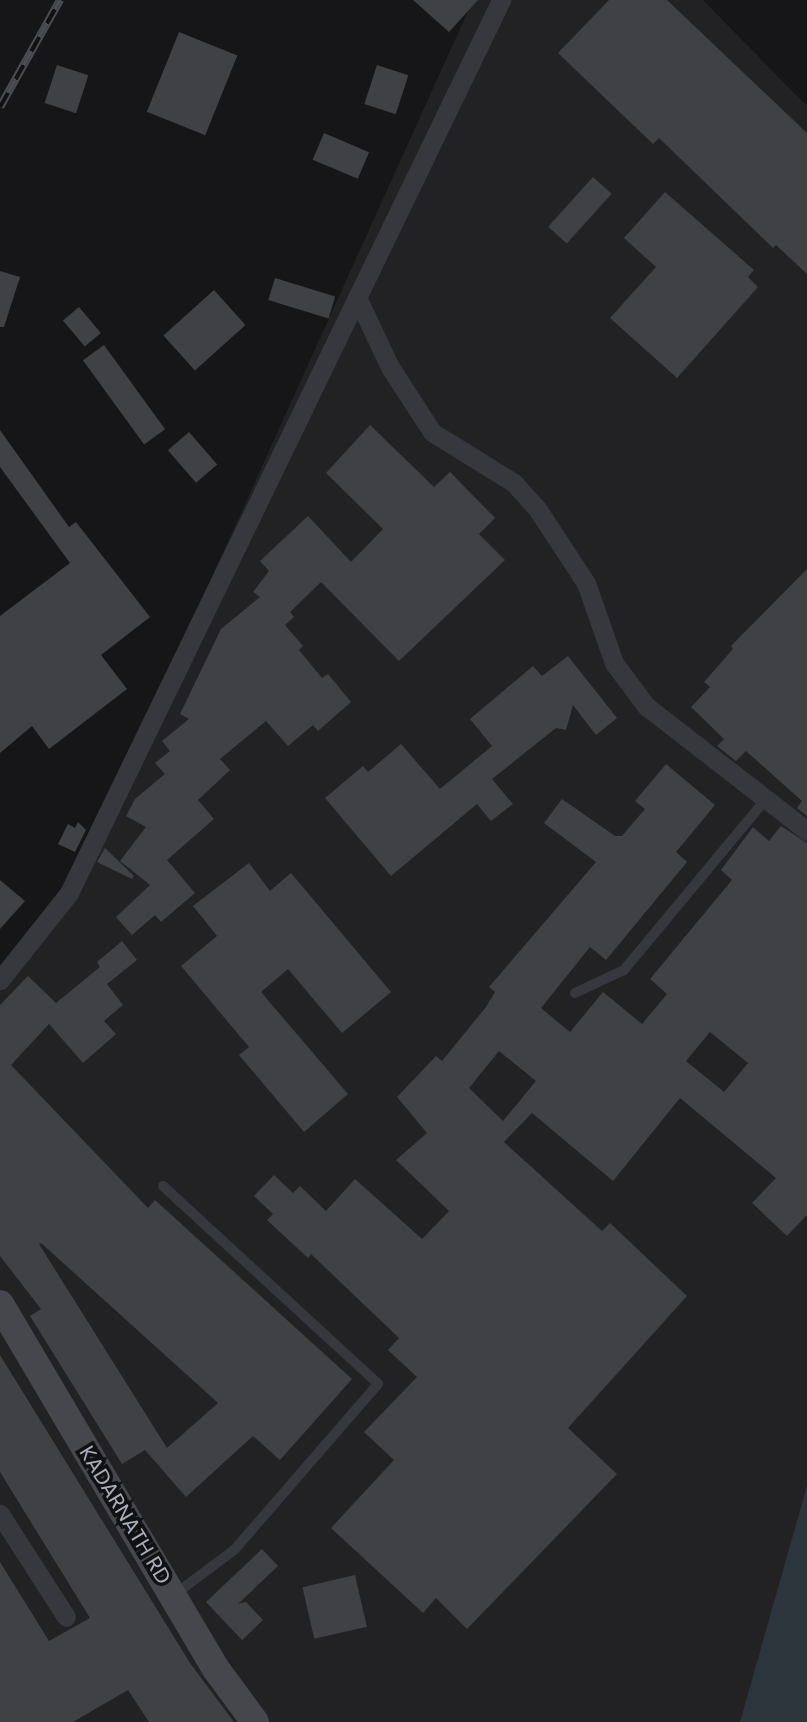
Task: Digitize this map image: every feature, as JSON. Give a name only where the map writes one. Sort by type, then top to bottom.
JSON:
[{"type":"main road","name":"KADARNATH RD","points":[[0,1304],[174,1596],[215,1670],[255,1722]]},
{"type":"street","points":[[0,979],[69,893],[501,0]]},
{"type":"street","points":[[357,297],[390,368],[432,432],[514,483],[538,510],[586,583],[614,663],[646,706],[807,831]]},
{"type":"street","points":[[0,1514],[66,1617]]},
{"type":"lane","points":[[575,993],[624,971],[766,799]]},
{"type":"lane","points":[[163,1186],[378,1384],[234,1550],[174,1596]]},
{"type":"shaded area","points":[[473,0],[703,0],[807,106],[807,1508],[745,1722],[0,1722],[0,980],[69,893]]},
{"type":"shaded area","points":[[807,1486],[807,1722],[740,1722]]},
{"type":"building","points":[[413,0],[478,0],[449,32]]},
{"type":"building","points":[[609,0],[667,0],[807,133],[807,274],[776,245],[773,248],[659,138],[653,144],[558,53]]},
{"type":"building","points":[[179,32],[237,56],[205,135],[147,112]]},
{"type":"building","points":[[57,65],[88,75],[76,113],[45,103]]},
{"type":"building","points":[[377,65],[408,75],[396,114],[364,104]]},
{"type":"building","points":[[324,133],[369,152],[358,179],[313,160]]},
{"type":"building","points":[[593,177],[612,194],[567,244],[548,227]]},
{"type":"building","points":[[665,192],[754,270],[748,277],[758,287],[677,378],[610,318],[656,267],[624,238]]},
{"type":"building","points":[[0,271],[20,277],[4,327],[0,327]]},
{"type":"building","points":[[275,278],[335,296],[329,318],[268,300]]},
{"type":"building","points":[[214,290],[245,325],[195,370],[163,336]]},
{"type":"building","points":[[79,307],[101,333],[85,347],[63,320]]},
{"type":"building","points":[[104,345],[165,429],[144,444],[83,360]]},
{"type":"building","points":[[370,425],[434,487],[450,472],[495,518],[479,534],[505,560],[399,661],[321,582],[290,612],[294,617],[285,625],[303,646],[299,650],[322,678],[328,674],[351,702],[318,731],[313,725],[288,746],[266,721],[220,759],[230,770],[198,800],[214,819],[167,860],[195,893],[161,922],[155,915],[132,935],[116,917],[150,885],[120,861],[146,827],[126,816],[135,799],[165,774],[155,763],[170,751],[162,741],[189,719],[180,714],[221,629],[260,597],[253,592],[269,571],[260,561],[308,516],[351,562],[383,529],[326,473]]},
{"type":"building","points":[[0,430],[69,527],[76,522],[150,617],[101,655],[127,689],[49,749],[32,726],[0,753],[0,616],[70,563],[0,467]]},
{"type":"building","points":[[189,432],[217,464],[196,483],[168,450]]},
{"type":"building","points":[[807,569],[807,816],[797,808],[802,801],[746,751],[736,761],[717,746],[724,739],[691,707],[710,687],[704,682],[733,649],[731,646]]},
{"type":"building","points":[[568,656],[617,718],[596,735],[573,705],[566,730],[556,728],[492,779],[513,804],[491,821],[477,804],[391,876],[325,798],[363,766],[368,772],[401,744],[440,789],[492,746],[470,719],[533,666],[542,676]]},
{"type":"building","points":[[666,764],[715,805],[676,852],[687,862],[606,960],[590,947],[541,1008],[570,1032],[603,992],[642,1024],[667,994],[650,979],[732,880],[721,870],[753,827],[769,841],[781,826],[807,843],[807,1215],[787,1236],[752,1203],[776,1178],[680,1098],[613,1181],[532,1113],[504,1142],[602,1231],[610,1223],[687,1296],[568,1428],[617,1474],[467,1629],[436,1598],[423,1613],[331,1528],[394,1460],[364,1432],[417,1377],[388,1350],[399,1338],[311,1254],[308,1258],[267,1220],[273,1214],[254,1196],[274,1175],[293,1193],[300,1186],[326,1211],[355,1179],[422,1239],[449,1211],[396,1160],[427,1133],[397,1097],[436,1056],[442,1061],[486,1007],[495,992],[489,987],[596,862],[544,823],[562,799],[615,836],[622,836],[645,809],[635,801]],"holes":[[[710,1032],[748,1063],[724,1092],[686,1061]],[[499,1051],[536,1081],[503,1121],[469,1088]]]},
{"type":"building","points":[[78,822],[86,830],[75,852],[58,844],[68,824],[75,828]]},
{"type":"building","points":[[105,848],[134,876],[132,879],[97,862]]},
{"type":"building","points":[[249,863],[270,891],[291,873],[391,992],[342,1033],[288,969],[261,992],[348,1094],[304,1132],[239,1055],[249,1047],[181,966],[217,936],[193,906]]},
{"type":"building","points":[[0,880],[25,901],[0,929]]},
{"type":"building","points":[[122,941],[137,960],[107,984],[123,1005],[104,1021],[116,1034],[83,1063],[49,1024],[11,1065],[148,1208],[155,1200],[352,1379],[280,1460],[253,1436],[186,1497],[145,1450],[122,1464],[30,1316],[41,1309],[0,1256],[0,1005],[28,976],[56,1003],[100,967],[97,962]],"holes":[[[41,1243],[218,1403],[167,1448],[39,1244]]]},
{"type":"building","points":[[0,1355],[190,1663],[234,1722],[149,1722],[128,1690],[73,1722],[0,1722],[0,1562],[49,1641],[90,1618],[0,1472]]},
{"type":"building","points":[[262,1549],[278,1566],[238,1604],[246,1602],[263,1620],[242,1640],[206,1602]]},
{"type":"building","points":[[355,1575],[367,1627],[314,1639],[302,1587]]},
{"type":"railway","points":[[0,107],[60,0]]}]
